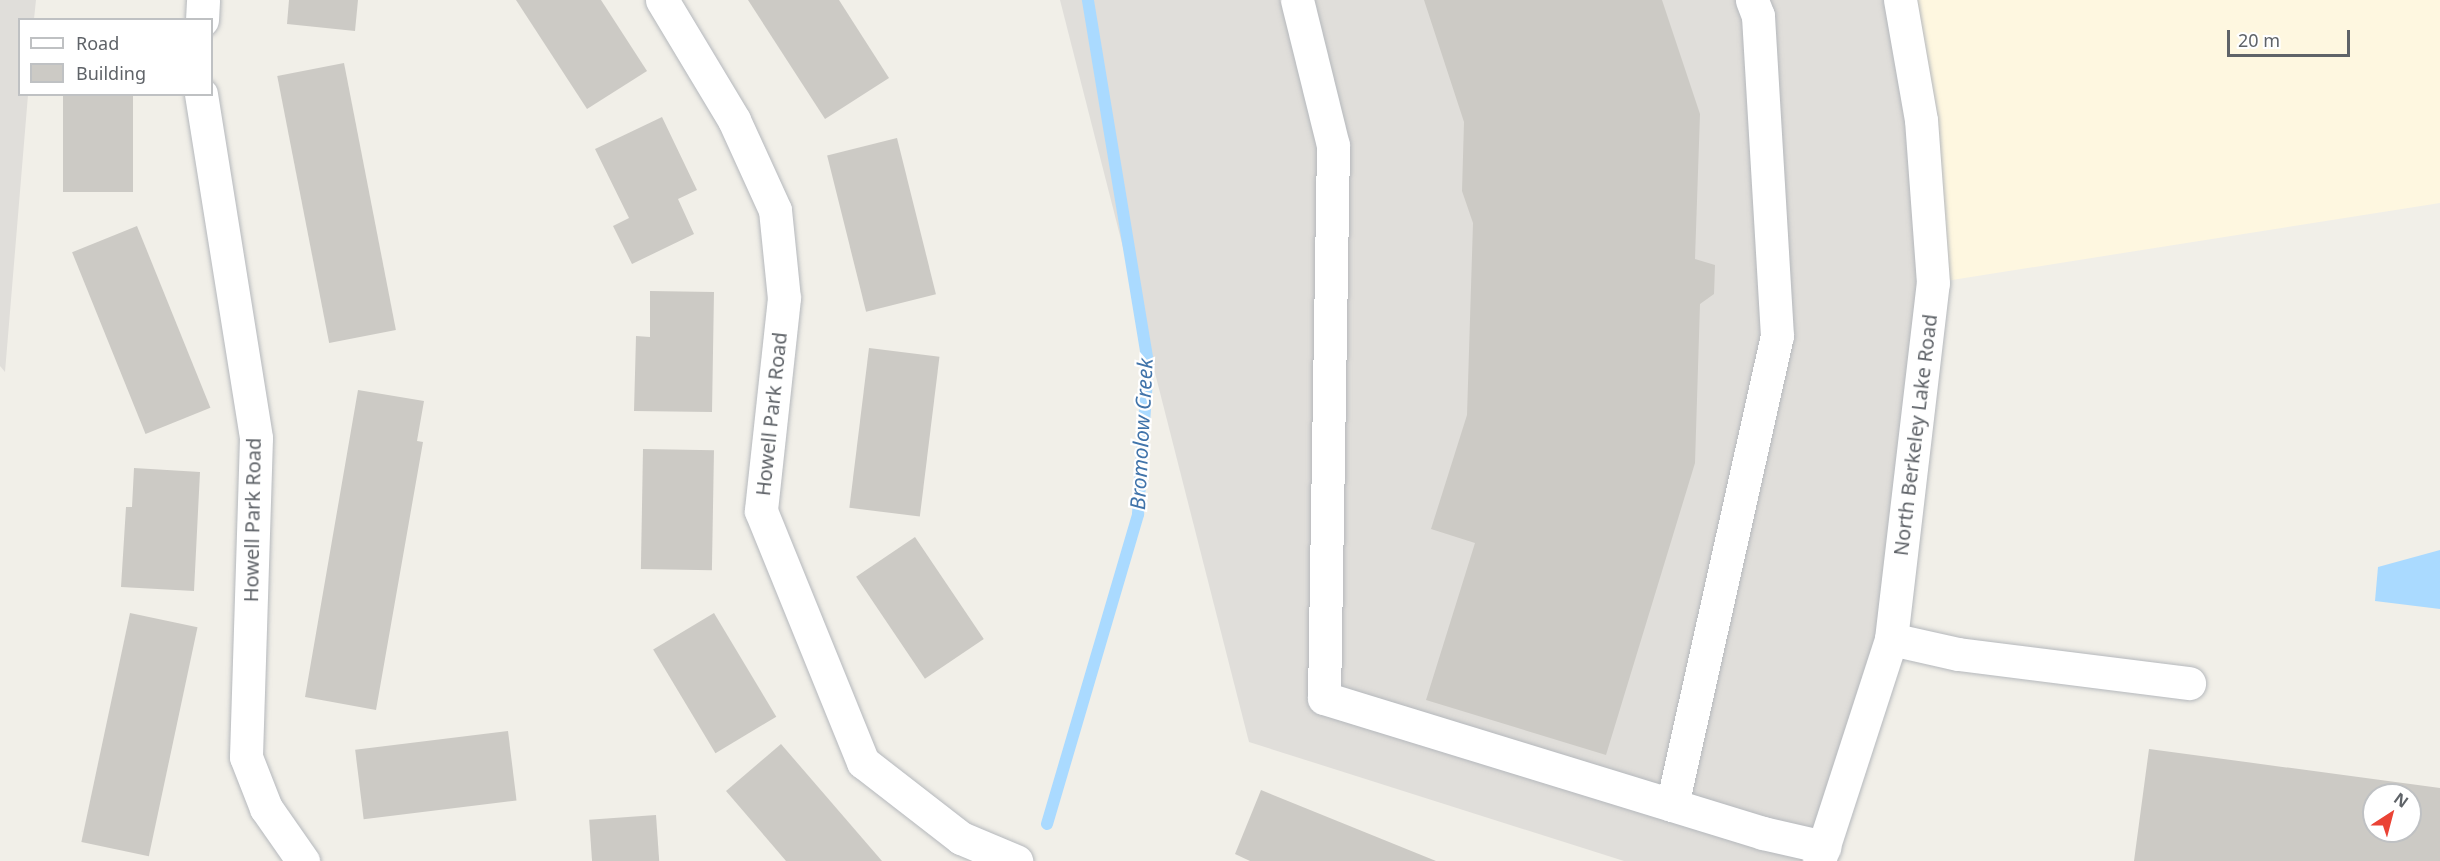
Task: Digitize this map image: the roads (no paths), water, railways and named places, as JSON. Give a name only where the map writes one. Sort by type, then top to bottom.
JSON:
[{"type":"street","points":[[202,18],[203,0]]},
{"type":"street","name":"Howell Park Road","points":[[662,0],[734,120],[775,210],[784,298],[760,511],[863,762],[961,838],[1016,861]]},
{"type":"street","points":[[1297,0],[1333,145],[1324,698],[1763,833],[1821,854]]},
{"type":"street","points":[[1672,805],[1777,336],[1758,16],[1752,0]]},
{"type":"street","name":"North Berkeley Lake Road","points":[[1821,854],[1891,639],[1933,283],[1921,120],[1900,0]]},
{"type":"street","name":"Howell Park Road","points":[[201,96],[256,438],[246,758],[266,808],[303,861]]},
{"type":"street","points":[[1891,639],[1958,654],[2189,683]]},
{"type":"water","points":[[2440,550],[2440,609],[2375,601],[2378,567]]},
{"type":"waterway","name":"Bromolow Creek","points":[[1047,824],[1138,514],[1148,363],[1088,0]]}]
